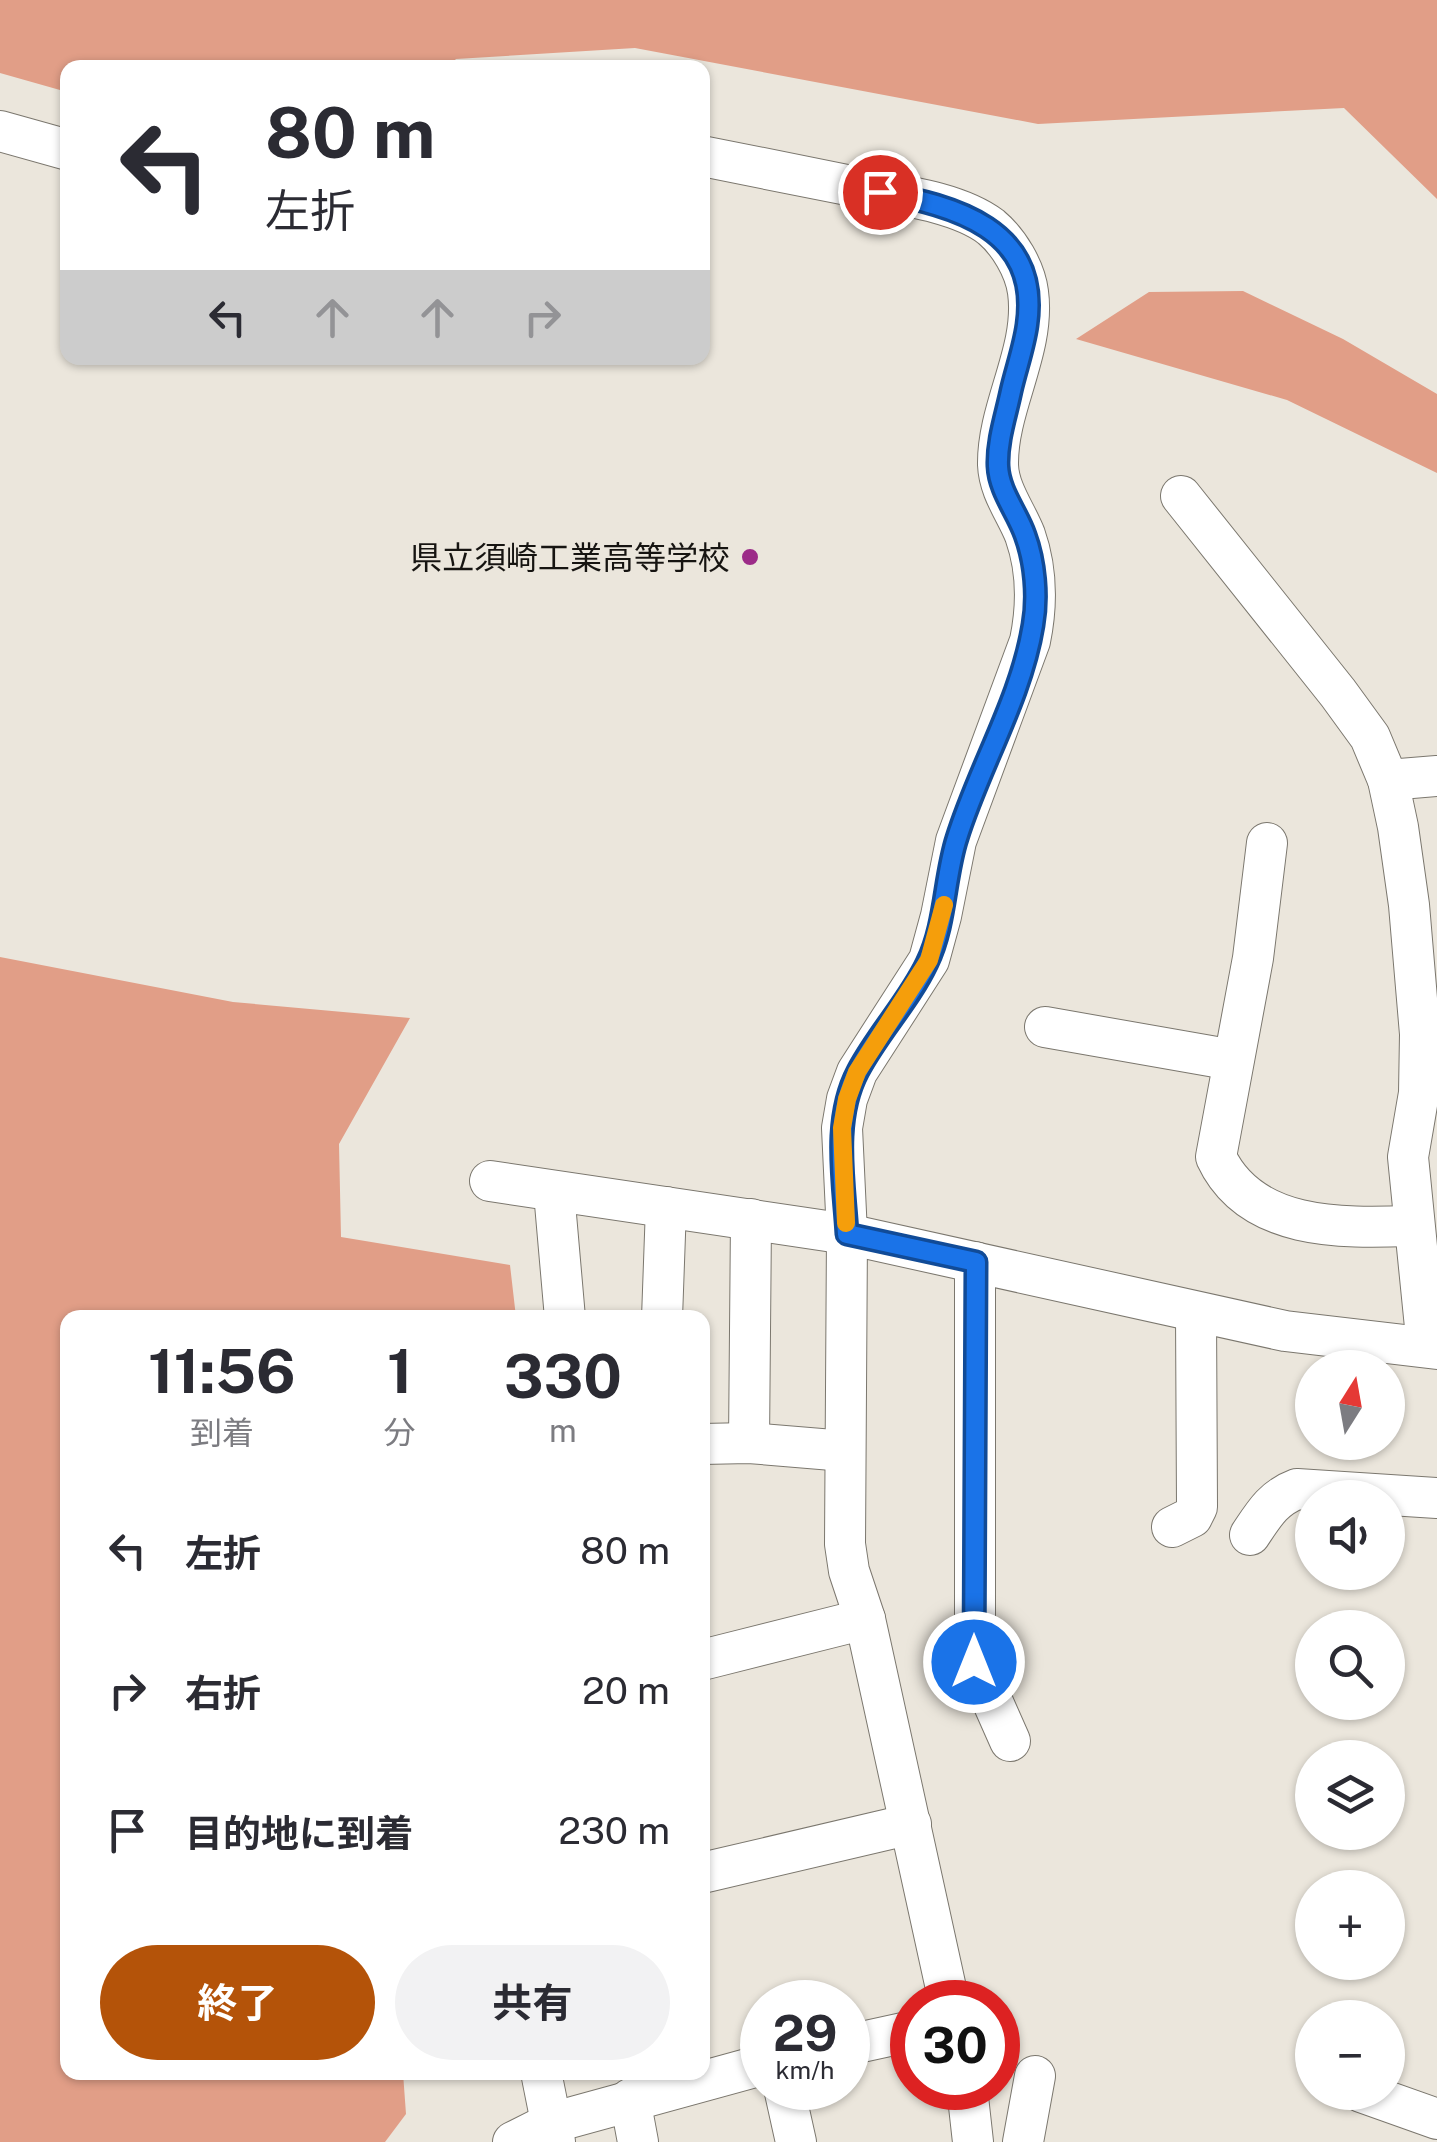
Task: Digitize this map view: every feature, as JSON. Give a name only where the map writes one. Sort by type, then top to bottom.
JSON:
[{"type":"street","points":[[0,130],[60,148]]},
{"type":"street","points":[[710,158],[915,198],[965,214],[991,228],[1016,256],[1028,291],[1027,324],[998,466],[1001,485],[1025,534],[1032,560],[1034,620],[1022,668],[956,841],[929,960],[857,1072],[842,1128],[847,1234],[845,1544],[944,1980]]},
{"type":"street","points":[[490,1181],[847,1234],[1285,1332],[1432,1348],[1408,1157],[1419,1094],[1420,1034],[1408,905],[1388,780],[1370,737],[1338,693],[1181,496]]},
{"type":"street","points":[[1388,780],[1437,776]]},
{"type":"street","points":[[1267,843],[1253,958],[1216,1157],[1236,1188],[1272,1210],[1300,1221],[1337,1228],[1414,1226]]},
{"type":"street","points":[[1045,1027],[1233,1060]]},
{"type":"street","points":[[554,1192],[564,1310]]},
{"type":"street","points":[[662,1310],[666,1207]]},
{"type":"street","points":[[749,1443],[751,1219]]},
{"type":"street","points":[[976,1262],[974,1662],[1010,1741]]},
{"type":"street","points":[[1172,1527],[1192,1517],[1197,1507],[1196,1313]]},
{"type":"street","points":[[710,1444],[845,1450]]},
{"type":"street","points":[[1250,1535],[1270,1504],[1297,1489],[1437,1498]]},
{"type":"street","points":[[710,1658],[865,1619]]},
{"type":"street","points":[[710,1871],[911,1824]]},
{"type":"street","points":[[710,2078],[740,2071]]},
{"type":"street","points":[[1023,2142],[1035,2076]]},
{"type":"street","points":[[542,2080],[553,2133]]},
{"type":"street","points":[[513,2142],[553,2133],[630,2099],[704,2080]]},
{"type":"street","points":[[630,2099],[638,2142]]},
{"type":"street","points":[[1405,2108],[1437,2119]]},
{"type":"street","points":[[789,2110],[796,2142]]},
{"type":"street","points":[[969,2110],[972,2142]]},
{"type":"shaded area","points":[[0,0],[1437,0],[1437,199],[1344,108],[1038,124],[635,48],[455,60],[60,60],[60,90],[0,73]]},
{"type":"shaded area","points":[[1243,291],[1343,339],[1437,394],[1437,473],[1287,400],[1076,339],[1149,292]]},
{"type":"shaded area","points":[[0,957],[233,1002],[410,1018],[339,1144],[341,1237],[510,1265],[515,1310],[60,1310],[60,2080],[404,2080],[406,2114],[385,2142],[0,2142]]},
{"type":"slow traffic","points":[[846,1223],[842,1128],[847,1099],[857,1072],[929,960],[944,905]]},
{"type":"place","name":"県立須崎工業高等学校","points":[[750,557]]},
{"type":"route","points":[[880,192],[965,214],[991,228],[1016,256],[1028,291],[1027,324],[998,466],[1001,485],[1025,534],[1032,560],[1035,602],[1030,641],[956,841],[929,960],[857,1072],[842,1128],[847,1234],[976,1262],[974,1662]]}]
